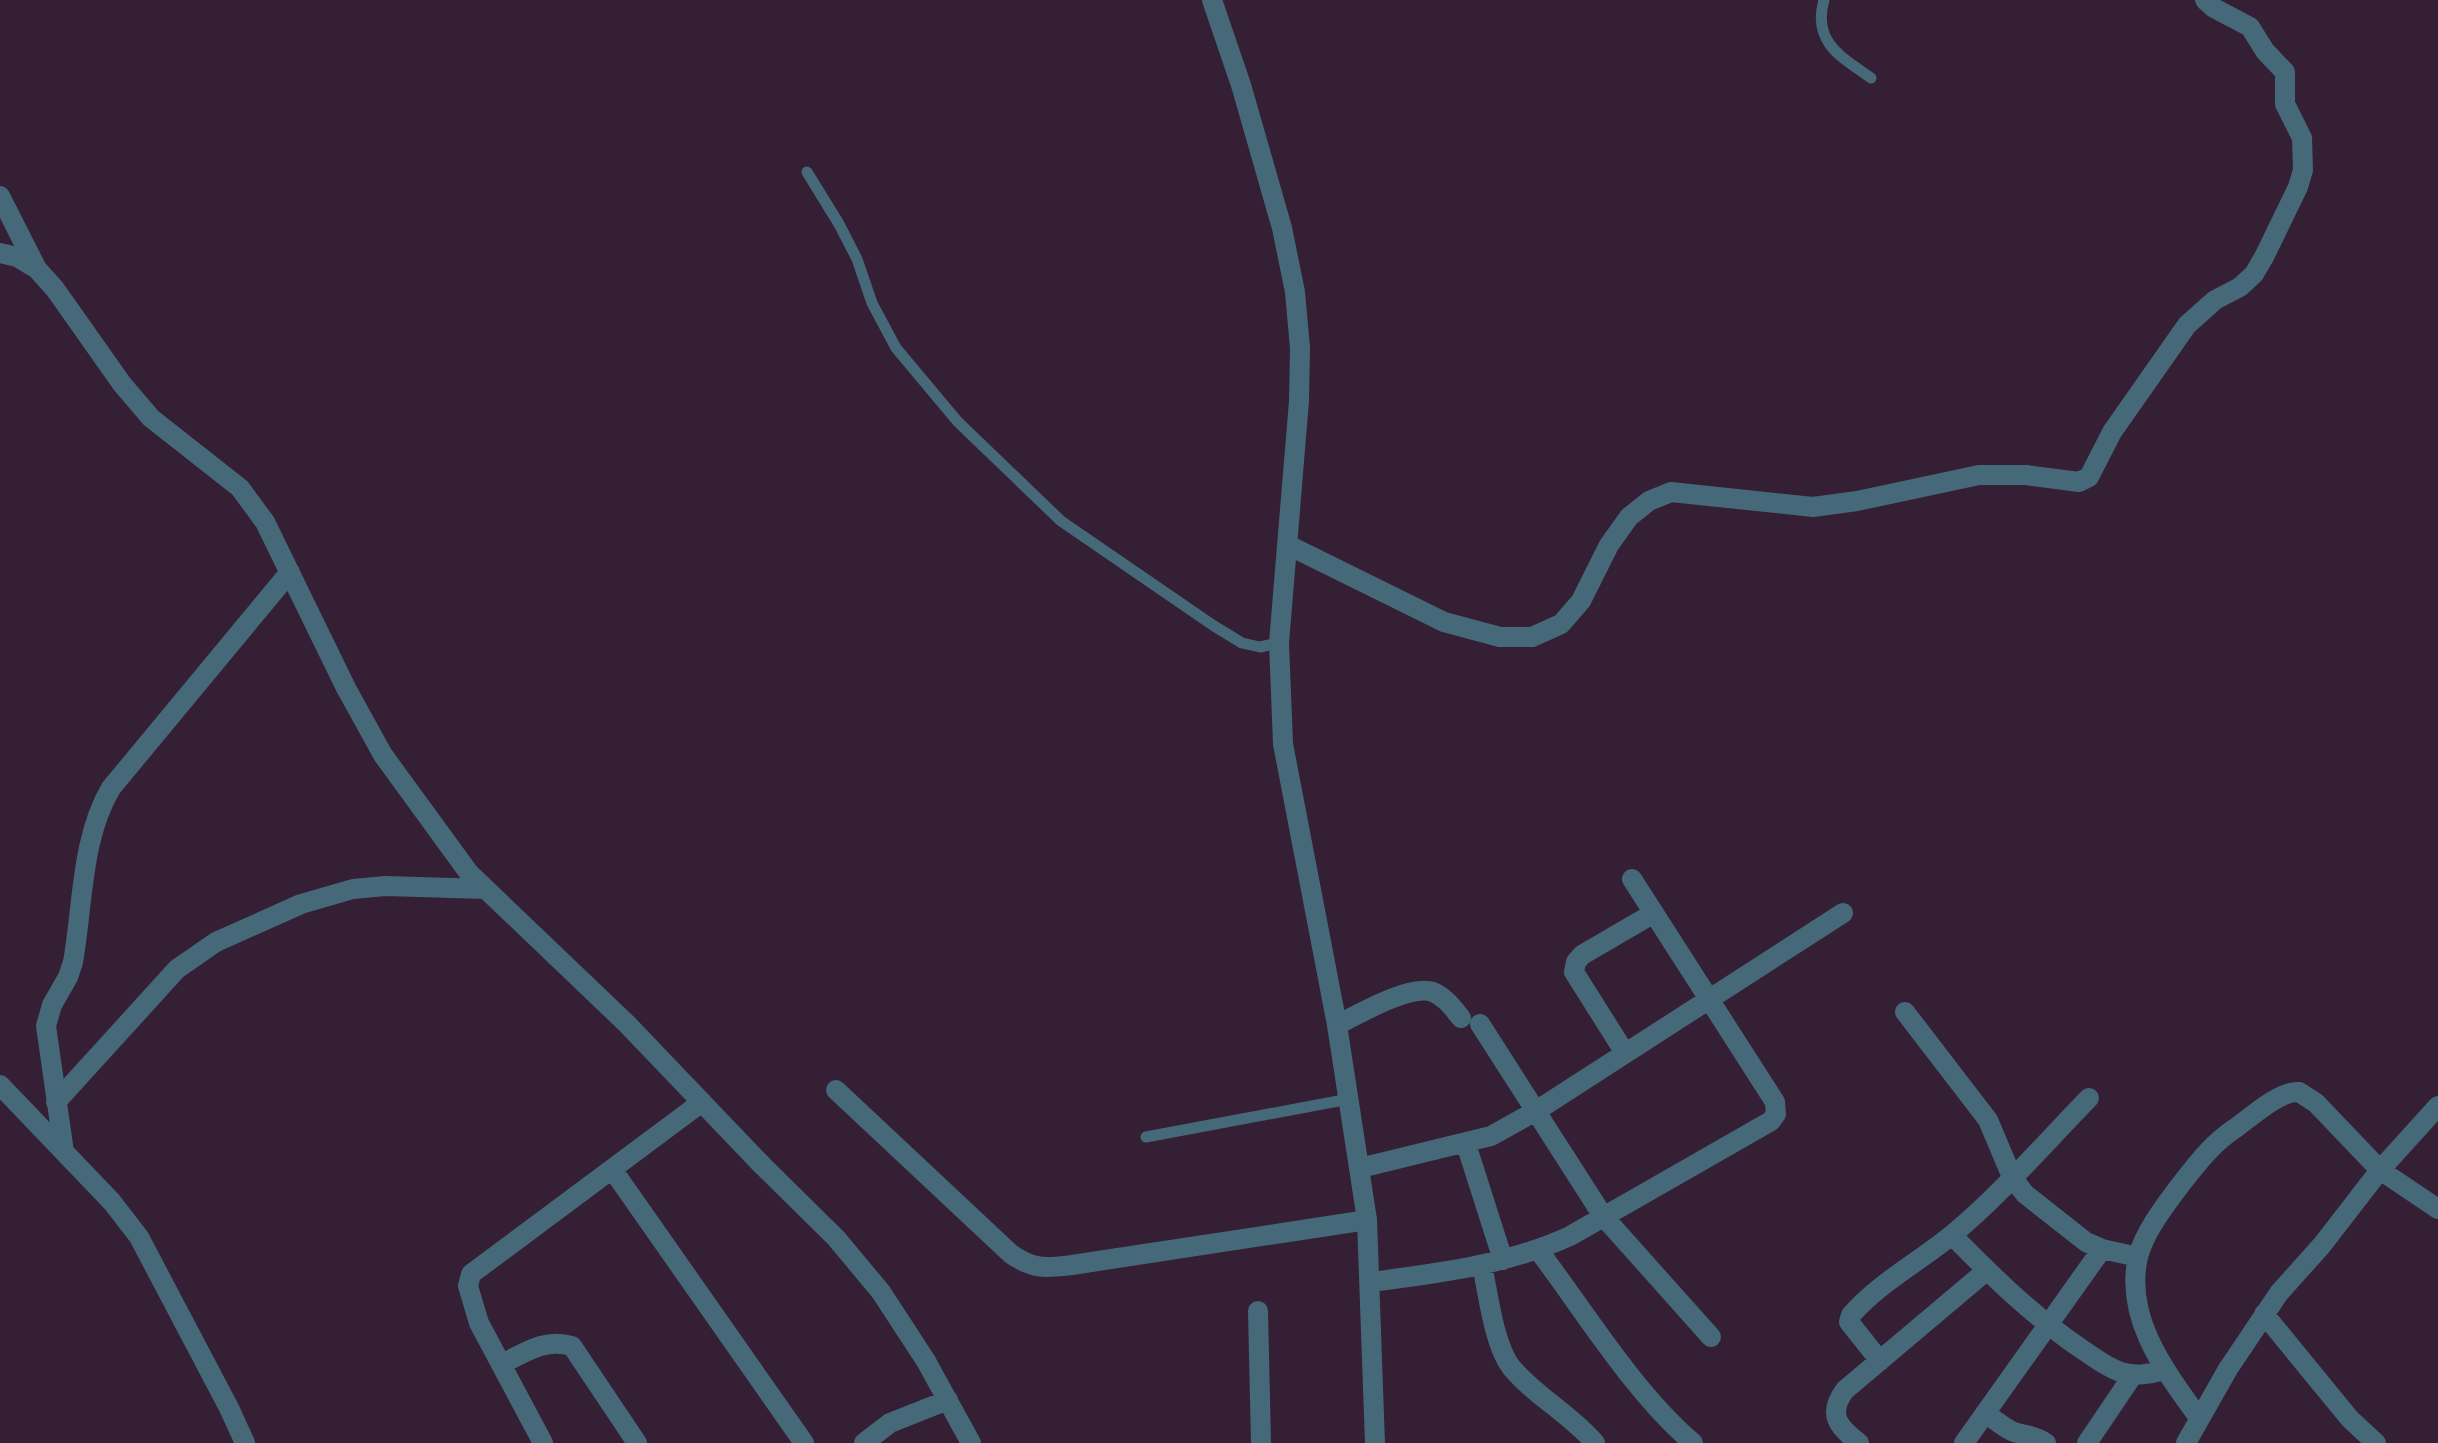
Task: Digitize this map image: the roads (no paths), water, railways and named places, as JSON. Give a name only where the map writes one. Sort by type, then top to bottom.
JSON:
[{"type":"street","points":[[1212,0],[1241,85],[1278,213],[1295,292],[1300,348],[1299,401],[1279,643],[1283,744],[1337,1025],[1367,1220],[1375,1443]]},
{"type":"street","points":[[1288,545],[1444,622],[1500,637],[1532,637],[1561,624],[1581,601],[1609,545],[1629,517],[1649,501],[1671,492],[1813,507],[1857,501],[1979,475],[2026,475],[2079,482],[2089,477],[2112,432],[2173,343],[2205,308],[2240,287],[2254,274],[2298,187],[2303,170],[2302,138],[2285,104],[2285,72],[2265,51],[2250,27],[2205,0]]},
{"type":"street","points":[[0,196],[37,269],[151,418],[240,488],[265,522],[346,688],[383,755],[469,873],[627,1024],[836,1238],[872,1281],[926,1361],[971,1443]]},
{"type":"street","points":[[0,253],[17,257],[37,269]]},
{"type":"street","points":[[64,1152],[46,1026],[52,1005],[73,962],[91,843],[102,804],[111,788],[290,572]]},
{"type":"street","points":[[1371,1282],[1482,1265],[1539,1251],[1771,1121],[1776,1114],[1775,1102],[1632,879]]},
{"type":"street","points":[[56,1102],[177,969],[216,942],[301,904],[353,889],[385,886],[486,889]]},
{"type":"street","points":[[1625,1053],[1574,972],[1576,962],[1582,955],[1654,913]]},
{"type":"street","points":[[1360,1168],[1491,1136],[1536,1111],[1843,913]]},
{"type":"street","points":[[1337,1025],[1409,992],[1430,991],[1471,1021],[1536,1111],[1603,1216],[1711,1337]]},
{"type":"street","points":[[1905,1012],[1988,1120],[2012,1177],[2040,1207],[2086,1242],[2138,1257]]},
{"type":"street","points":[[0,1085],[112,1202],[139,1237],[245,1443]]},
{"type":"street","points":[[836,1090],[1011,1254],[1028,1266],[1072,1265],[1367,1220]]},
{"type":"street","points":[[2199,1418],[2164,1370],[2149,1342],[2139,1313],[2138,1257],[2171,1197],[2207,1151],[2225,1134],[2283,1094],[2292,1091],[2307,1095],[2380,1170],[2438,1209]]},
{"type":"street","points":[[1880,1361],[1849,1322],[1851,1315],[1886,1283],[1952,1235],[2089,1098]]},
{"type":"street","points":[[543,1443],[471,1303],[468,1286],[471,1274],[702,1102]]},
{"type":"street","points":[[2186,1443],[2264,1314],[2380,1170],[2438,1106]]},
{"type":"street","points":[[1466,1144],[1503,1260]]},
{"type":"street","points":[[612,1169],[804,1443]]},
{"type":"street","points":[[1952,1235],[1986,1271],[2046,1325],[2101,1362],[2133,1375],[2164,1370]]},
{"type":"street","points":[[1964,1443],[2102,1249]]},
{"type":"street","points":[[1539,1251],[1638,1384],[1676,1429],[1693,1443]]},
{"type":"street","points":[[1482,1265],[1501,1348],[1509,1365],[1528,1385],[1568,1415],[1595,1443]]},
{"type":"street","points":[[1859,1443],[1838,1423],[1834,1411],[1837,1400],[1986,1271]]},
{"type":"street","points":[[1258,1311],[1261,1443]]},
{"type":"street","points":[[2264,1314],[2350,1419],[2376,1443]]},
{"type":"street","points":[[502,1364],[540,1345],[556,1341],[572,1346],[637,1443]]},
{"type":"street","points":[[2087,1443],[2133,1375]]},
{"type":"street","points":[[864,1443],[890,1423],[948,1400]]},
{"type":"street","points":[[1985,1413],[2017,1433],[2031,1434],[2046,1443]]},
{"type":"lane","points":[[1824,0],[1820,23],[1824,37],[1837,54],[1871,78]]},
{"type":"lane","points":[[807,172],[857,259],[872,303],[896,348],[969,434],[1061,521],[1214,626],[1242,643],[1260,647],[1279,643]]},
{"type":"lane","points":[[1146,1137],[1349,1099]]}]
